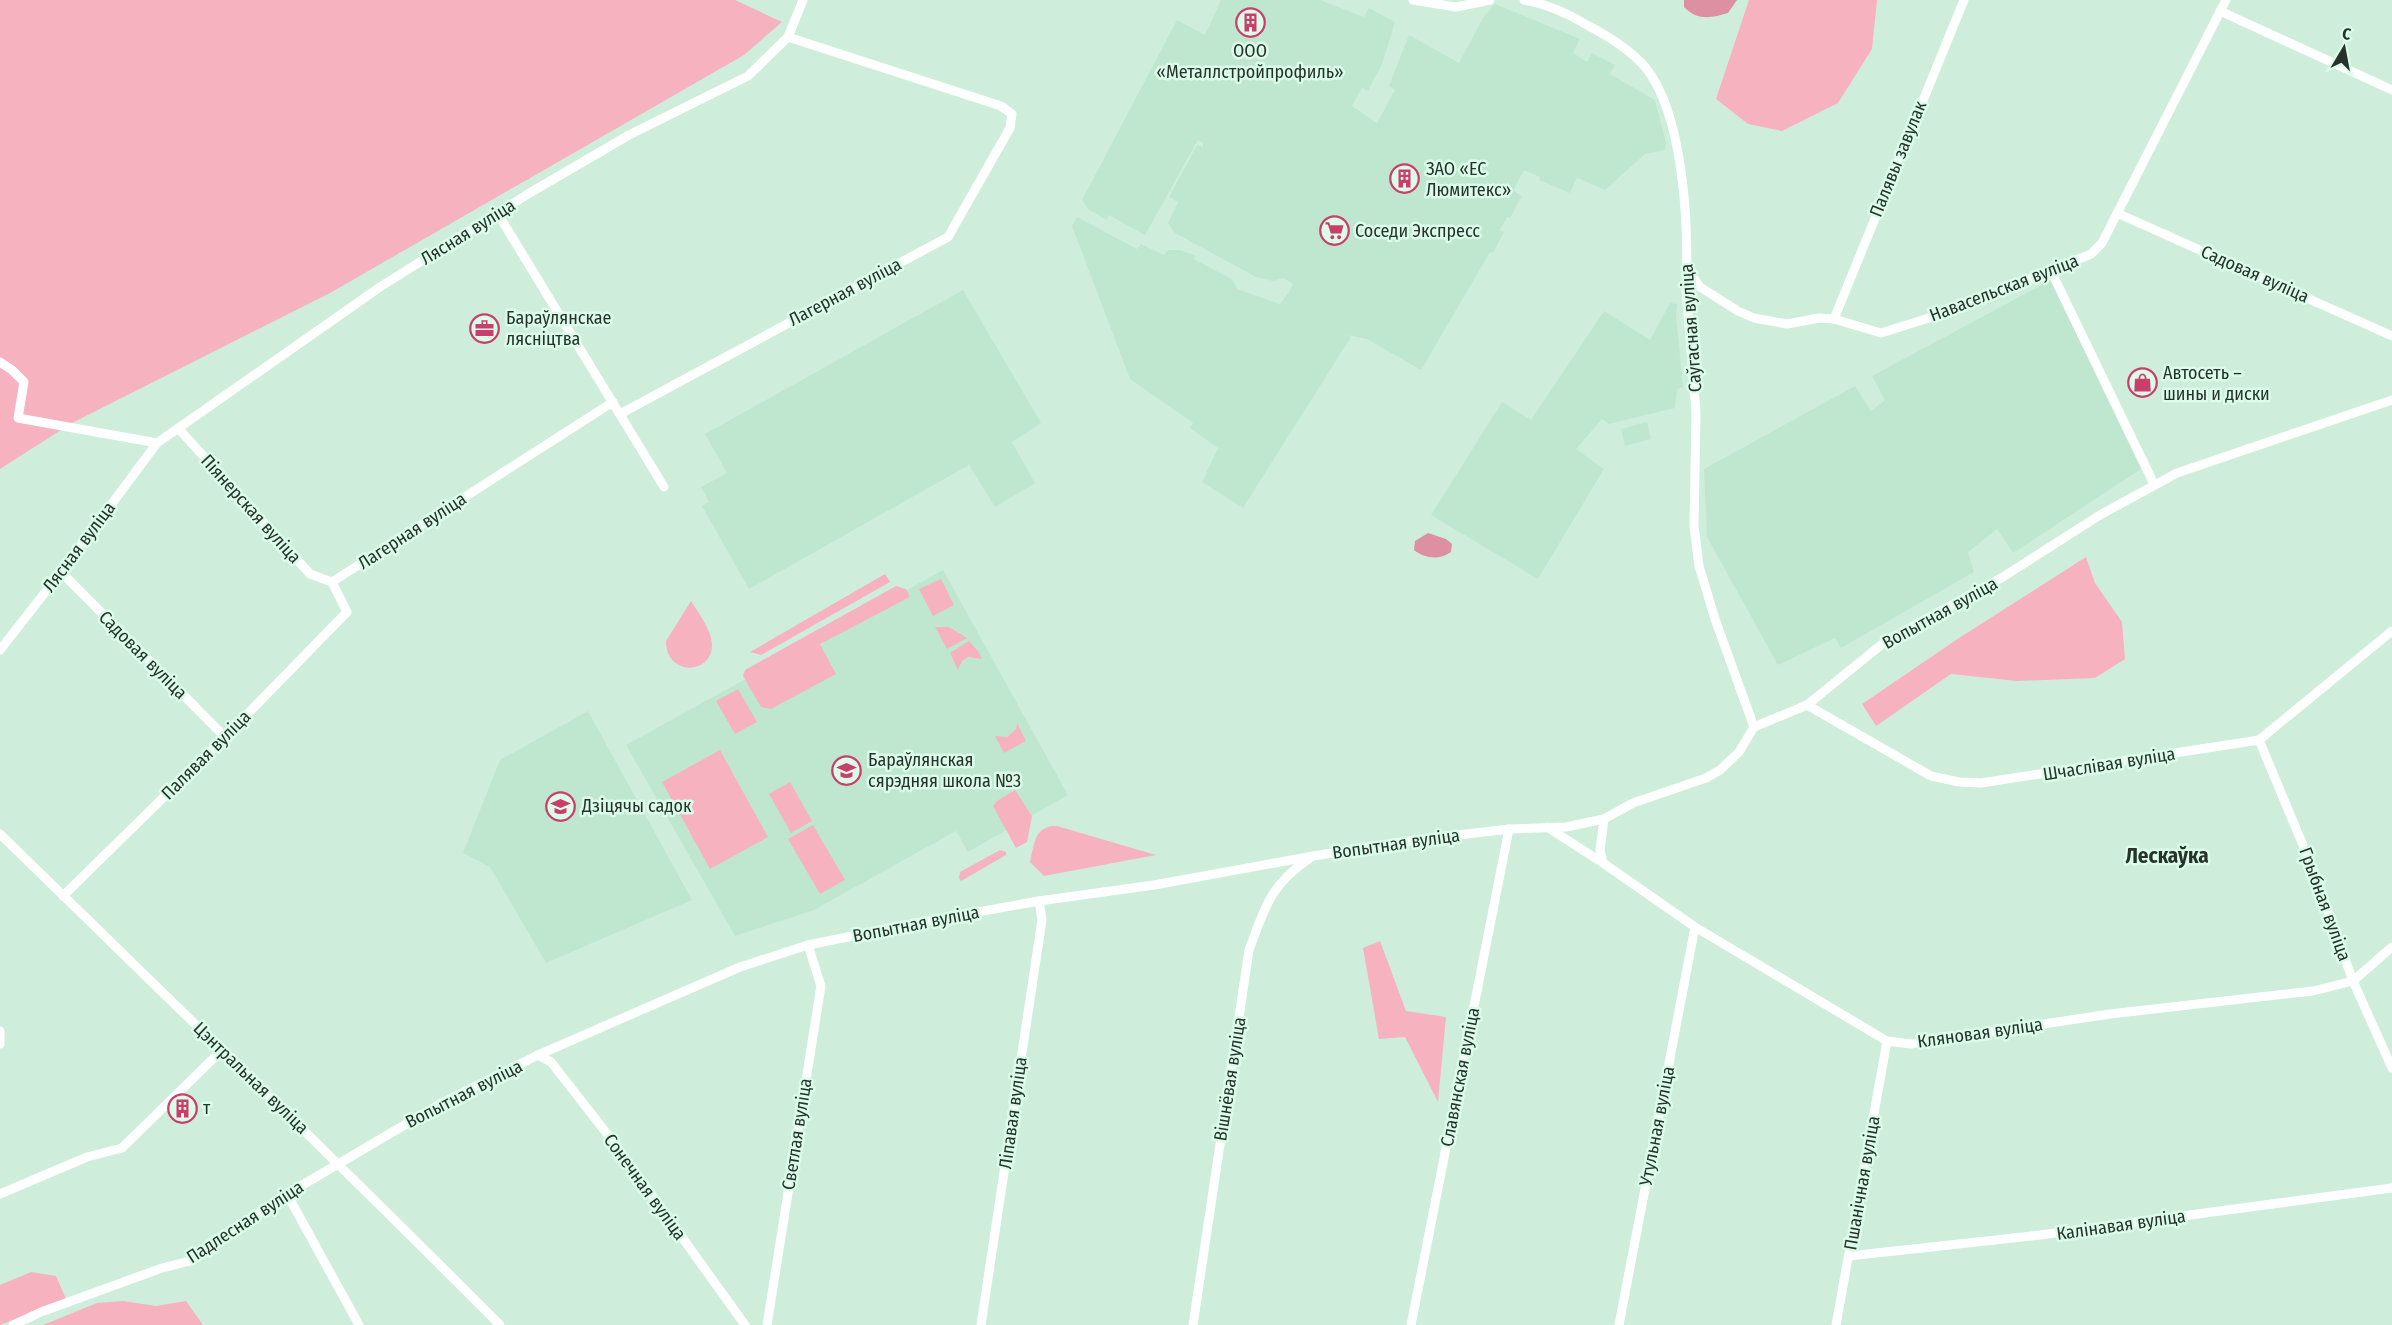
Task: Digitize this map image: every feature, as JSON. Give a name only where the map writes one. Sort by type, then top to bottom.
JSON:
[{"type":"street","points":[[788,37],[803,0]]},
{"type":"street","points":[[1413,0],[1456,7],[1475,5],[1490,0]]},
{"type":"street","name":"Саўгасная вуліца","points":[[1524,0],[1554,8],[1602,33],[1633,55],[1655,81],[1664,99],[1674,133],[1682,190],[1687,268],[1686,289],[1696,412],[1694,526],[1696,552],[1715,619],[1754,727]]},
{"type":"street","name":"Палявы завулак","points":[[1834,319],[1964,0]]},
{"type":"street","name":"Навасельская вуліца","points":[[1687,268],[1700,287],[1738,312],[1754,318],[1787,324],[1819,318],[1834,319],[1881,333],[1951,311],[2091,254],[2102,243],[2226,0]]},
{"type":"street","points":[[2220,11],[2392,90]]},
{"type":"street","name":"Лагерная вуліца","points":[[620,414],[948,237],[1010,128],[1012,114],[1001,106],[788,37]]},
{"type":"street","name":"Лясная вуліца","points":[[0,650],[157,443],[380,287],[528,194],[629,135],[748,76],[788,37]]},
{"type":"street","name":"Садовая вуліца","points":[[2116,213],[2392,336]]},
{"type":"street","points":[[498,214],[664,487]]},
{"type":"street","points":[[2051,271],[2154,484]]},
{"type":"street","points":[[0,362],[24,382],[18,418],[157,443]]},
{"type":"street","name":"Вопытная вуліца","points":[[340,1164],[358,1150],[442,1102],[538,1055],[740,967],[808,945],[928,921],[1154,885],[1313,856],[1509,829],[1566,827],[1604,819],[1633,803],[1696,782],[1720,770],[1739,752],[1754,727],[1807,705],[1886,641],[2003,577],[2100,515],[2154,484],[2177,473],[2392,400]]},
{"type":"street","name":"Лагерная вуліца","points":[[332,582],[612,402]]},
{"type":"street","name":"Піянерская вуліца","points":[[178,428],[310,574],[332,582]]},
{"type":"street","name":"Садовая вуліца","points":[[61,572],[225,737]]},
{"type":"street","name":"Палявая вуліца","points":[[63,896],[225,737],[347,612],[332,582]]},
{"type":"street","points":[[2259,740],[2392,631]]},
{"type":"street","name":"Шчаслівая вуліца","points":[[1807,705],[1931,776],[1959,782],[1982,783],[2259,740]]},
{"type":"street","name":"Грыбная вуліца","points":[[2259,740],[2310,862],[2354,981],[2392,1068]]},
{"type":"street","points":[[1603,863],[1600,850],[1604,819]]},
{"type":"street","name":"Кляновая вуліца","points":[[1546,826],[1695,927],[1887,1041],[1911,1044],[2110,1014],[2313,991],[2354,981],[2392,947]]},
{"type":"street","name":"Славянская вуліца","points":[[1411,1325],[1509,829]]},
{"type":"street","name":"Цэнтральная вуліца","points":[[0,834],[340,1164],[500,1325]]},
{"type":"street","name":"Вішнёвая вуліца","points":[[1193,1325],[1250,950],[1262,915],[1276,888],[1293,869],[1313,856]]},
{"type":"street","name":"Ліпавая вуліца","points":[[981,1325],[1042,920],[1039,902]]},
{"type":"street","name":"Утульная вуліца","points":[[1619,1325],[1695,927]]},
{"type":"street","name":"Светлая вуліца","points":[[766,1325],[821,986],[808,945]]},
{"type":"street","points":[[0,1031],[0,1044]]},
{"type":"street","name":"Пшанічная вуліца","points":[[1836,1325],[1887,1041]]},
{"type":"street","points":[[0,1194],[87,1157],[122,1149],[221,1051]]},
{"type":"street","name":"Сонечная вуліца","points":[[538,1055],[551,1062],[615,1144],[745,1325]]},
{"type":"street","name":"Падлесная вуліца","points":[[13,1325],[41,1312],[162,1268],[190,1261],[287,1194],[340,1164]]},
{"type":"street","name":"Калінавая вуліца","points":[[1849,1256],[2040,1235],[2392,1188]]},
{"type":"street","points":[[287,1194],[359,1325]]},
{"type":"shaded area","points":[[0,0],[735,0],[782,22],[744,55],[330,293],[72,423],[0,469]]},
{"type":"shaded area","points":[[1221,0],[1320,0],[1364,17],[1369,8],[1395,22],[1382,64],[1368,91],[1362,88],[1352,106],[1377,123],[1395,90],[1389,86],[1409,35],[1459,63],[1483,18],[1495,4],[1580,39],[1573,53],[1587,62],[1592,53],[1615,65],[1610,74],[1655,100],[1666,143],[1665,150],[1645,154],[1605,190],[1577,178],[1570,193],[1539,180],[1540,177],[1524,170],[1513,191],[1522,196],[1510,218],[1507,217],[1500,230],[1504,232],[1421,370],[1367,339],[1347,335],[1351,337],[1243,508],[1202,482],[1218,448],[1190,428],[1193,423],[1130,379],[1072,226],[1077,217],[1137,249],[1141,244],[1164,255],[1168,250],[1180,250],[1196,256],[1194,259],[1233,280],[1237,289],[1280,304],[1289,292],[1293,284],[1283,278],[1273,281],[1256,277],[1175,233],[1168,223],[1178,202],[1169,197],[1197,145],[1203,147],[1203,143],[1198,140],[1145,235],[1109,215],[1107,220],[1089,210],[1082,200],[1177,20],[1205,35]]},
{"type":"shaded area","points":[[1684,0],[1737,0],[1728,13],[1705,17],[1694,15],[1684,7]]},
{"type":"shaded area","points":[[1749,0],[1877,0],[1872,49],[1838,103],[1782,131],[1748,124],[1716,99]]},
{"type":"shaded area","points":[[2051,280],[2141,469],[2013,553],[1997,529],[1968,552],[1974,572],[1841,648],[1835,638],[1778,665],[1707,537],[1704,469],[1855,386],[1871,411],[1885,400],[1872,376]]},
{"type":"shaded area","points":[[963,290],[1041,423],[1012,442],[1035,483],[995,507],[969,465],[749,589],[702,506],[709,502],[701,487],[727,473],[705,434]]},
{"type":"shaded area","points":[[1670,303],[1677,304],[1683,387],[1677,389],[1675,408],[1609,424],[1602,419],[1576,449],[1604,469],[1538,579],[1431,515],[1502,402],[1531,420],[1604,311],[1650,340]]},
{"type":"shaded area","points":[[1647,422],[1651,439],[1625,446],[1621,429]]},
{"type":"shaded area","points":[[1428,533],[1446,539],[1452,544],[1451,552],[1442,557],[1432,557],[1414,550],[1415,541]]},
{"type":"shaded area","points":[[2086,557],[2095,583],[2122,622],[2125,659],[2095,678],[2017,681],[1951,674],[1876,726],[1862,704],[1959,638]]},
{"type":"shaded area","name":"Бараўлянская сярэдняя школа №3","points":[[943,570],[1068,795],[968,852],[956,831],[814,910],[735,936],[626,745]]},
{"type":"shaded area","points":[[885,574],[890,582],[761,655],[750,652]]},
{"type":"shaded area","points":[[941,579],[954,605],[933,616],[919,589]]},
{"type":"shaded area","points":[[896,586],[906,589],[910,597],[820,644],[836,674],[771,709],[761,707],[743,676],[745,670]]},
{"type":"shaded area","points":[[691,601],[707,627],[712,644],[705,662],[689,668],[673,661],[668,653],[666,641]]},
{"type":"shaded area","points":[[935,627],[949,627],[967,638],[947,649]]},
{"type":"shaded area","points":[[969,641],[982,659],[968,657],[962,661],[958,670],[950,653]]},
{"type":"shaded area","points":[[738,689],[757,722],[735,734],[716,701]]},
{"type":"shaded area","name":"Дзіцячы садок","points":[[588,711],[692,900],[546,963],[490,867],[463,853],[500,760]]},
{"type":"shaded area","points":[[1017,723],[1026,741],[1004,753],[995,736],[1007,737],[1016,729]]},
{"type":"shaded area","points":[[720,750],[768,837],[710,869],[662,782]]},
{"type":"shaded area","points":[[790,782],[812,821],[791,833],[769,794]]},
{"type":"shaded area","points":[[1015,790],[1032,816],[1027,842],[1016,848],[993,806]]},
{"type":"shaded area","points":[[813,825],[845,880],[820,894],[788,839]]},
{"type":"shaded area","points":[[1053,826],[1156,855],[1044,876],[1030,862],[1038,834],[1047,827]]},
{"type":"shaded area","points":[[1000,850],[1006,852],[1006,855],[961,881],[960,872]]},
{"type":"shaded area","points":[[1380,941],[1406,1011],[1446,1017],[1438,1102],[1405,1037],[1379,1039],[1363,948]]},
{"type":"shaded area","points":[[31,1272],[56,1276],[66,1299],[0,1325],[0,1285]]},
{"type":"shaded area","points":[[123,1301],[156,1306],[186,1301],[203,1325],[43,1325],[97,1303]]},
{"type":"place","name":"ООО «Металлстройпрофиль»","points":[[1250,22]]},
{"type":"place","name":"ЗАО «ЕС Люмитекс»","points":[[1405,179]]},
{"type":"place","name":"Соседи Экспресс","points":[[1334,231]]},
{"type":"place","name":"Бараўлянскае лясніцтва","points":[[485,328]]},
{"type":"place","name":"Автосеть – шины и диски","points":[[2142,383]]},
{"type":"place","name":"Бараўлянская сярэдняя школа №3","points":[[847,770]]},
{"type":"place","name":"Дзіцячы садок","points":[[561,806]]},
{"type":"place","name":"т","points":[[182,1108]]},
{"type":"district","name":"Лескаўка","points":[[2167,856]]}]
